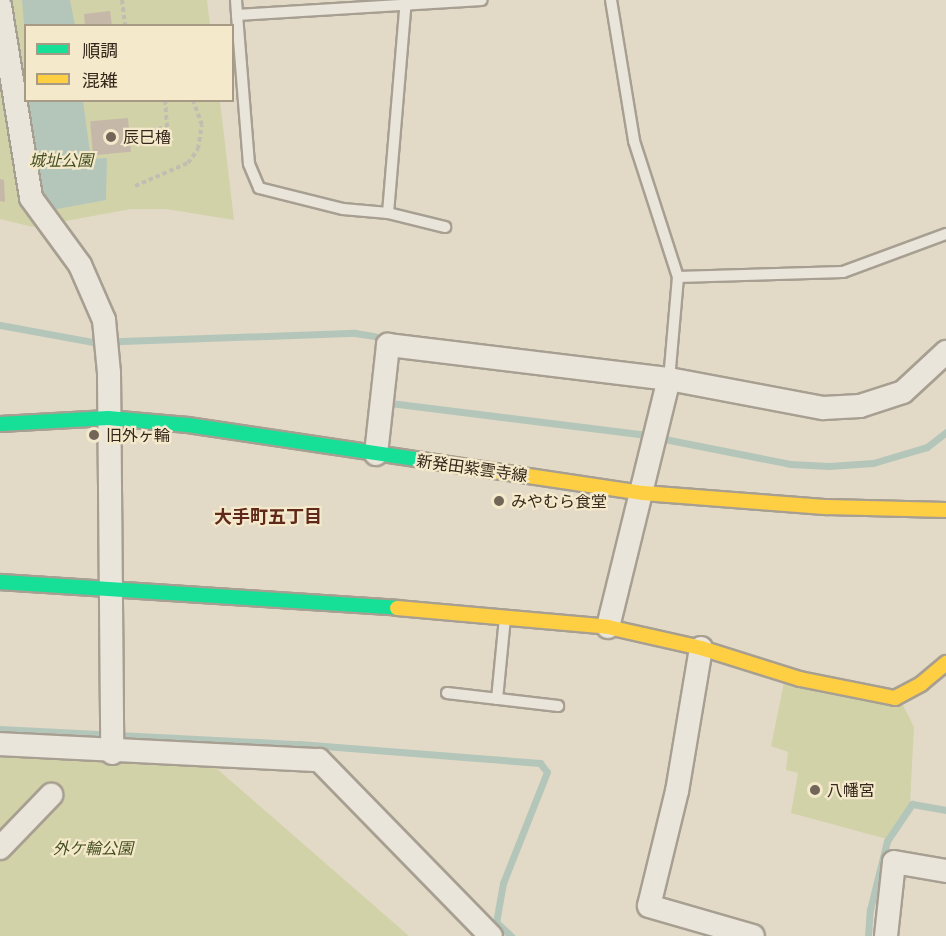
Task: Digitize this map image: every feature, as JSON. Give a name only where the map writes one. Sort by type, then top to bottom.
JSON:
[{"type":"street","points":[[0,6],[31,198],[80,265],[104,320],[109,373],[112,753]]},
{"type":"street","points":[[375,454],[388,345],[669,379],[823,408],[860,406],[903,392],[946,352]]},
{"type":"street","points":[[608,627],[644,493],[669,379]]},
{"type":"street","name":"新発田紫雲寺線","points":[[0,424],[108,418],[188,425],[644,493],[827,507],[946,510]]},
{"type":"street","points":[[0,582],[506,615],[608,627],[701,648],[800,679],[895,698],[921,684],[946,663]]},
{"type":"street","points":[[701,648],[677,791],[649,906],[753,936]]},
{"type":"street","points":[[0,744],[112,753],[319,760],[491,936]]},
{"type":"street","points":[[0,848],[51,795]]},
{"type":"street","points":[[886,936],[894,862],[946,871]]},
{"type":"lane","points":[[236,0],[249,164],[259,188],[342,209],[388,213],[445,227]]},
{"type":"lane","points":[[237,15],[406,2],[482,0]]},
{"type":"lane","points":[[611,0],[634,141],[678,277],[669,379]]},
{"type":"lane","points":[[388,213],[406,2]]},
{"type":"lane","points":[[678,277],[843,272],[946,234]]},
{"type":"lane","points":[[497,699],[506,615]]},
{"type":"lane","points":[[447,693],[558,706]]},
{"type":"path","points":[[122,0],[125,24]]},
{"type":"path","points":[[136,133],[167,127],[165,102]]},
{"type":"path","points":[[135,186],[188,163],[198,149],[202,125],[194,102]]},
{"type":"green space","name":"城址公園","points":[[0,0],[207,0],[210,24],[24,24],[24,102],[220,102],[234,220],[166,209],[131,209],[33,227],[0,219]]},
{"type":"green space","points":[[786,673],[902,703],[914,727],[910,803],[887,839],[791,813],[798,773],[786,770],[788,752],[771,746]]},
{"type":"green space","name":"外ケ輪公園","points":[[0,753],[215,767],[409,936],[0,936]]},
{"type":"shaded area","points":[[22,0],[70,0],[75,24],[24,25]]},
{"type":"shaded area","points":[[26,102],[83,102],[91,159],[107,158],[106,200],[52,210],[41,192]]},
{"type":"building","points":[[110,11],[112,24],[85,24],[84,14]]},
{"type":"building","name":"辰巳櫓","points":[[128,118],[131,152],[93,155],[90,121]]},
{"type":"building","points":[[0,179],[4,180],[5,202],[0,201]]},
{"type":"waterway","points":[[0,325],[93,342],[355,333],[375,336]]},
{"type":"waterway","points":[[390,403],[639,434],[790,464],[829,466],[873,463],[927,447],[946,432]]},
{"type":"waterway","points":[[0,729],[299,744],[540,763],[547,772],[503,883],[496,922],[511,936]]},
{"type":"waterway","points":[[868,936],[870,910],[887,841],[912,804],[946,810]]},
{"type":"traffic: fast","points":[[0,424],[108,418],[188,425],[495,471]]},
{"type":"traffic: fast","points":[[0,582],[397,608]]},
{"type":"traffic: slow","points":[[495,471],[643,493],[827,507],[946,510]]},
{"type":"traffic: slow","points":[[397,608],[608,627],[701,648],[800,679],[895,698],[921,684],[946,663]]},
{"type":"place","name":"辰巳櫓","points":[[111,137]]},
{"type":"place","name":"旧外ヶ輪","points":[[94,435]]},
{"type":"place","name":"みやむら食堂","points":[[499,501]]},
{"type":"place","name":"八幡宮","points":[[815,790]]},
{"type":"district","name":"大手町五丁目","points":[[268,517]]}]
